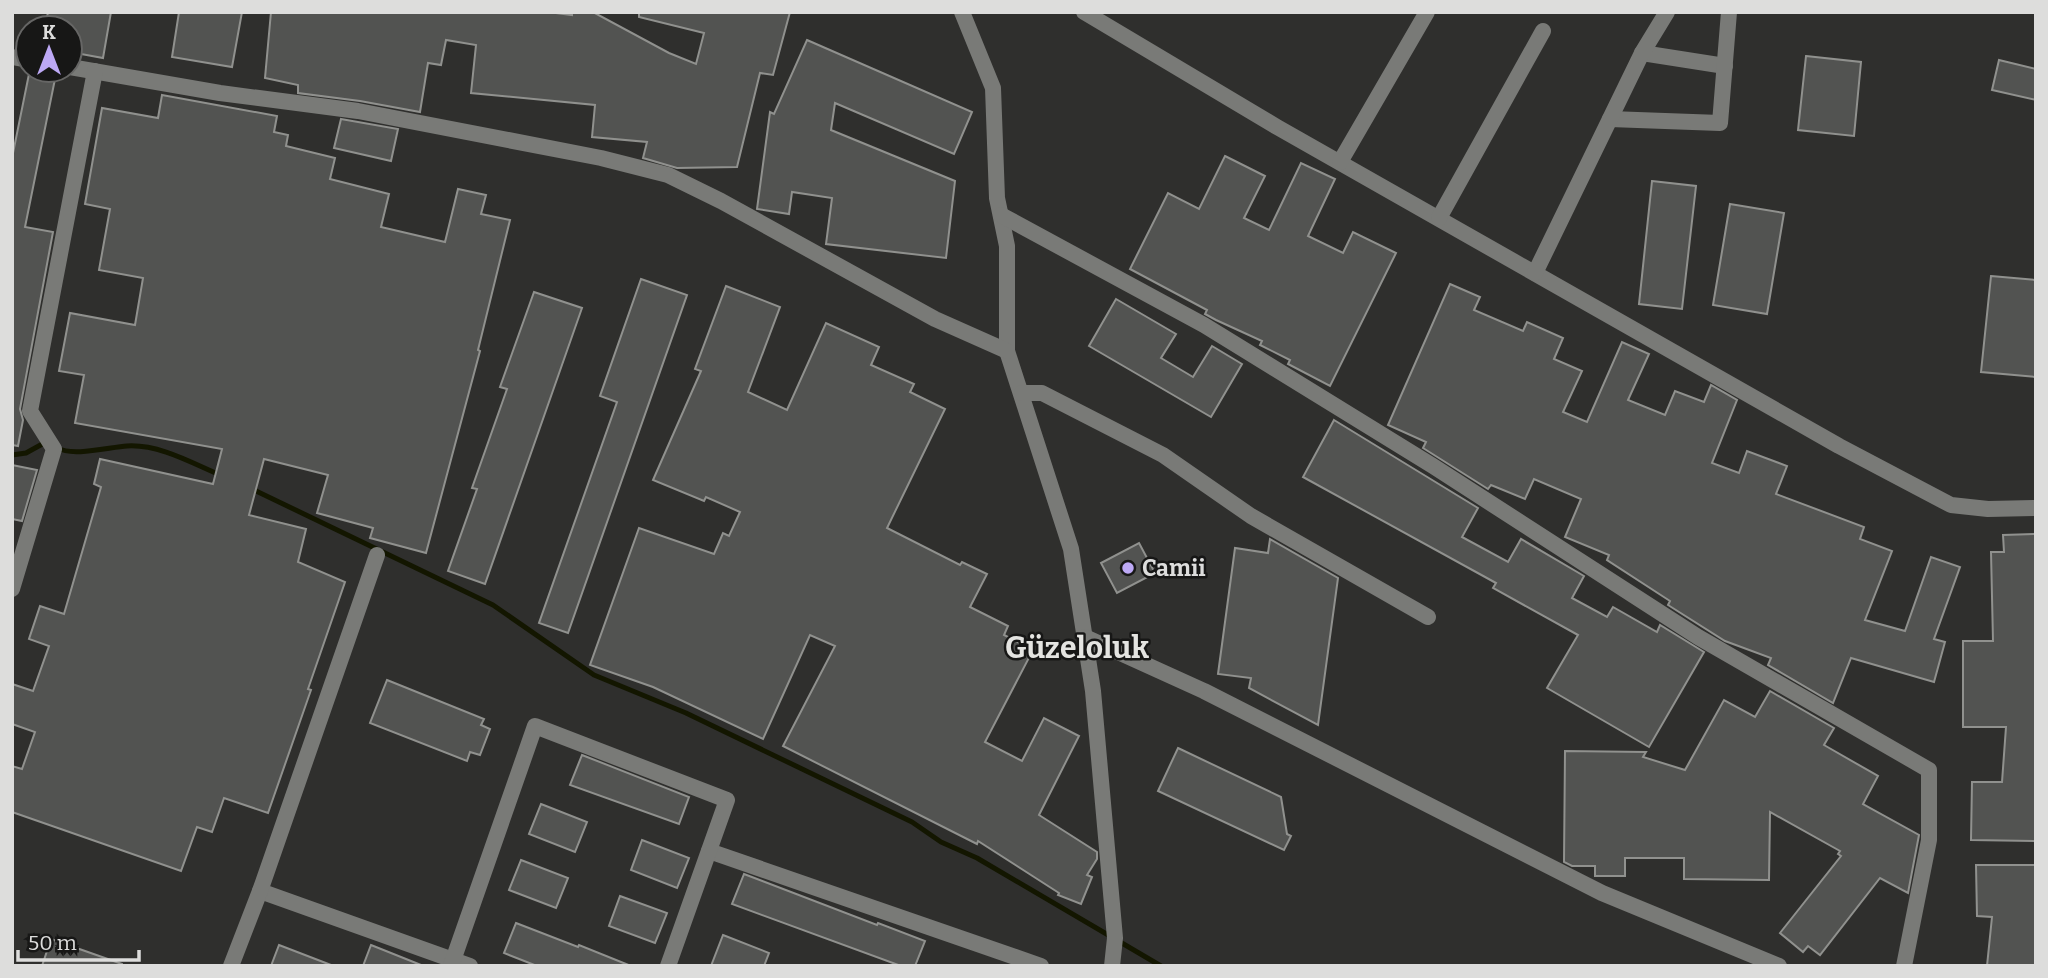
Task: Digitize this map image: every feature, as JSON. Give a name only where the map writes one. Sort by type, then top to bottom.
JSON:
[{"type":"street","points":[[962,12],[993,88],[998,198],[1007,246],[1007,351],[1072,550],[1093,691],[1113,952]]},
{"type":"street","points":[[1084,12],[1340,162],[1839,446],[1951,505],[1988,509],[2036,508]]},
{"type":"street","points":[[1340,162],[1427,12]]},
{"type":"street","points":[[1535,272],[1564,218],[1642,53],[1667,12]]},
{"type":"street","points":[[1610,119],[1720,123],[1729,12]]},
{"type":"street","points":[[1440,218],[1543,32]]},
{"type":"street","points":[[1642,53],[1725,66]]},
{"type":"street","points":[[84,69],[220,93],[358,111],[601,158],[668,175],[721,201],[936,319],[1007,351]]},
{"type":"street","points":[[12,589],[54,449],[30,411],[94,71]]},
{"type":"street","points":[[1001,215],[1204,325],[1444,473],[1698,637],[1929,771],[1929,840],[1904,966]]},
{"type":"street","points":[[1022,393],[1042,393],[1163,455],[1251,516],[1428,617]]},
{"type":"street","points":[[231,966],[260,891],[377,555]]},
{"type":"street","points":[[1085,637],[1204,691],[1602,893],[1779,966]]},
{"type":"street","points":[[452,963],[535,726],[727,800],[668,966]]},
{"type":"street","points":[[709,851],[1041,966]]},
{"type":"street","points":[[260,891],[452,963],[470,966]]},
{"type":"building","points":[[111,12],[103,58],[84,55],[84,14],[48,14]]},
{"type":"building","points":[[179,12],[242,12],[232,67],[172,57]]},
{"type":"building","points":[[271,12],[548,12],[572,15],[572,12],[593,12],[669,53],[696,64],[704,33],[639,17],[639,12],[790,12],[773,75],[760,73],[737,167],[677,168],[643,158],[647,142],[592,137],[595,105],[471,93],[476,45],[446,40],[441,65],[428,63],[420,112],[298,93],[298,85],[265,78]]},
{"type":"building","points":[[807,40],[972,112],[954,154],[835,103],[831,130],[955,181],[946,258],[826,244],[832,198],[792,192],[789,214],[757,209],[770,112],[774,114]]},
{"type":"building","points":[[1806,56],[1861,62],[1854,136],[1798,130]]},
{"type":"building","points":[[1999,60],[2036,69],[2036,100],[1992,90]]},
{"type":"building","points":[[27,84],[54,84],[25,227],[53,232],[20,409],[23,420],[18,446],[12,445],[12,158]]},
{"type":"building","points":[[162,95],[277,116],[274,132],[288,135],[286,146],[335,158],[330,179],[389,194],[381,227],[445,242],[458,189],[486,195],[481,214],[510,220],[478,350],[480,351],[426,553],[370,538],[373,528],[317,513],[328,475],[264,459],[249,515],[306,529],[298,562],[345,582],[268,813],[224,798],[212,832],[197,827],[181,871],[12,812],[12,766],[22,769],[35,732],[12,724],[12,684],[33,691],[49,646],[29,639],[40,606],[64,614],[101,487],[94,484],[100,459],[213,484],[222,449],[75,423],[84,375],[59,371],[70,313],[135,325],[143,278],[99,270],[110,209],[85,204],[102,108],[158,118]]},
{"type":"building","points":[[341,119],[398,129],[391,161],[334,148]]},
{"type":"building","points":[[1225,156],[1265,176],[1244,218],[1269,230],[1301,163],[1335,179],[1308,236],[1343,253],[1353,232],[1396,253],[1330,386],[1288,364],[1290,360],[1260,345],[1262,341],[1205,314],[1207,310],[1130,269],[1168,193],[1199,209]]},
{"type":"building","points":[[1652,181],[1696,186],[1682,309],[1639,304]]},
{"type":"building","points":[[1730,204],[1784,213],[1767,314],[1713,305]]},
{"type":"building","points":[[1991,276],[2036,280],[2036,377],[1981,372]]},
{"type":"building","points":[[641,279],[687,295],[568,633],[539,623],[617,402],[600,396]]},
{"type":"building","points":[[1450,284],[1480,297],[1474,310],[1523,331],[1527,322],[1563,338],[1554,359],[1582,371],[1563,412],[1587,422],[1622,342],[1649,354],[1628,400],[1665,415],[1675,391],[1704,402],[1711,385],[1737,400],[1712,463],[1739,473],[1747,451],[1787,466],[1776,494],[1864,527],[1860,539],[1892,551],[1865,620],[1905,631],[1931,557],[1960,567],[1934,639],[1945,642],[1934,682],[1851,658],[1833,703],[1768,665],[1771,658],[1725,641],[1668,605],[1670,601],[1607,560],[1609,555],[1565,537],[1581,499],[1534,479],[1525,499],[1491,485],[1488,489],[1423,448],[1426,442],[1388,425]]},
{"type":"building","points":[[726,286],[780,307],[748,392],[787,410],[826,323],[879,347],[871,365],[914,384],[910,392],[945,409],[887,528],[960,565],[962,562],[987,574],[970,607],[1008,626],[1004,635],[1033,650],[985,742],[1022,761],[1044,718],[1079,736],[1039,815],[1097,852],[1097,859],[1087,875],[1092,877],[1081,904],[1058,895],[1059,893],[978,841],[977,844],[783,746],[835,646],[810,635],[763,739],[653,687],[590,665],[639,528],[714,554],[723,533],[729,536],[740,512],[706,497],[704,501],[653,480],[701,371],[695,369]]},
{"type":"building","points":[[534,292],[582,308],[485,584],[448,571],[477,489],[472,488],[507,389],[500,387]]},
{"type":"building","points":[[1116,299],[1176,334],[1161,358],[1193,377],[1212,346],[1242,364],[1211,417],[1089,346]]},
{"type":"building","points":[[1334,420],[1478,508],[1462,537],[1508,562],[1521,539],[1584,576],[1572,598],[1607,617],[1613,607],[1657,632],[1660,625],[1704,652],[1649,747],[1547,688],[1578,635],[1493,588],[1496,583],[1303,477]]},
{"type":"building","points":[[12,465],[37,470],[22,521],[12,519]]},
{"type":"building","points":[[2036,534],[2036,841],[1971,840],[1972,782],[2002,782],[2006,727],[1963,727],[1963,641],[1993,641],[1991,552],[2004,552],[2003,535]]},
{"type":"building","points":[[1270,539],[1338,578],[1318,725],[1249,688],[1251,678],[1218,674],[1235,548],[1268,553]]},
{"type":"building","name":"Camii","points":[[1139,543],[1155,573],[1117,593],[1101,563]]},
{"type":"building","points":[[387,680],[484,719],[481,725],[490,729],[480,755],[470,752],[467,761],[370,723]]},
{"type":"building","points":[[1770,691],[1834,728],[1824,745],[1878,776],[1863,804],[1919,835],[1908,893],[1880,878],[1820,955],[1808,946],[1803,952],[1780,933],[1841,856],[1838,854],[1840,851],[1770,812],[1769,880],[1684,879],[1684,858],[1625,858],[1625,876],[1595,876],[1595,866],[1572,866],[1564,862],[1565,751],[1646,752],[1643,757],[1685,770],[1724,700],[1755,717]]},
{"type":"building","points":[[1178,748],[1281,797],[1287,834],[1291,836],[1284,850],[1158,791]]},
{"type":"building","points":[[582,755],[689,797],[679,824],[570,785]]},
{"type":"building","points":[[541,804],[587,822],[575,852],[529,834]]},
{"type":"building","points":[[642,840],[689,858],[677,888],[631,870]]},
{"type":"building","points":[[521,860],[568,878],[556,908],[509,890]]},
{"type":"building","points":[[1976,865],[2036,865],[2036,966],[1987,966],[1992,917],[1977,916]]},
{"type":"building","points":[[744,874],[925,941],[915,966],[901,966],[732,904]]},
{"type":"building","points":[[620,896],[667,913],[655,943],[609,926]]},
{"type":"building","points":[[516,923],[631,966],[537,966],[504,953]]},
{"type":"building","points":[[723,935],[769,953],[764,966],[711,966]]},
{"type":"building","points":[[51,939],[122,964],[122,966],[42,966]]},
{"type":"building","points":[[279,945],[331,965],[331,966],[271,966]]},
{"type":"building","points":[[371,945],[421,965],[421,966],[363,966]]},
{"type":"waterway","points":[[12,455],[26,453],[46,442]]},
{"type":"waterway","points":[[58,448],[72,452],[139,446],[175,455],[220,475]]},
{"type":"waterway","points":[[252,489],[493,605],[594,675],[686,713],[912,822],[941,842],[977,858],[1161,966]]},
{"type":"place","name":"Camii","points":[[1128,568]]},
{"type":"district","name":"Güzeloluk","points":[[1077,648]]}]
